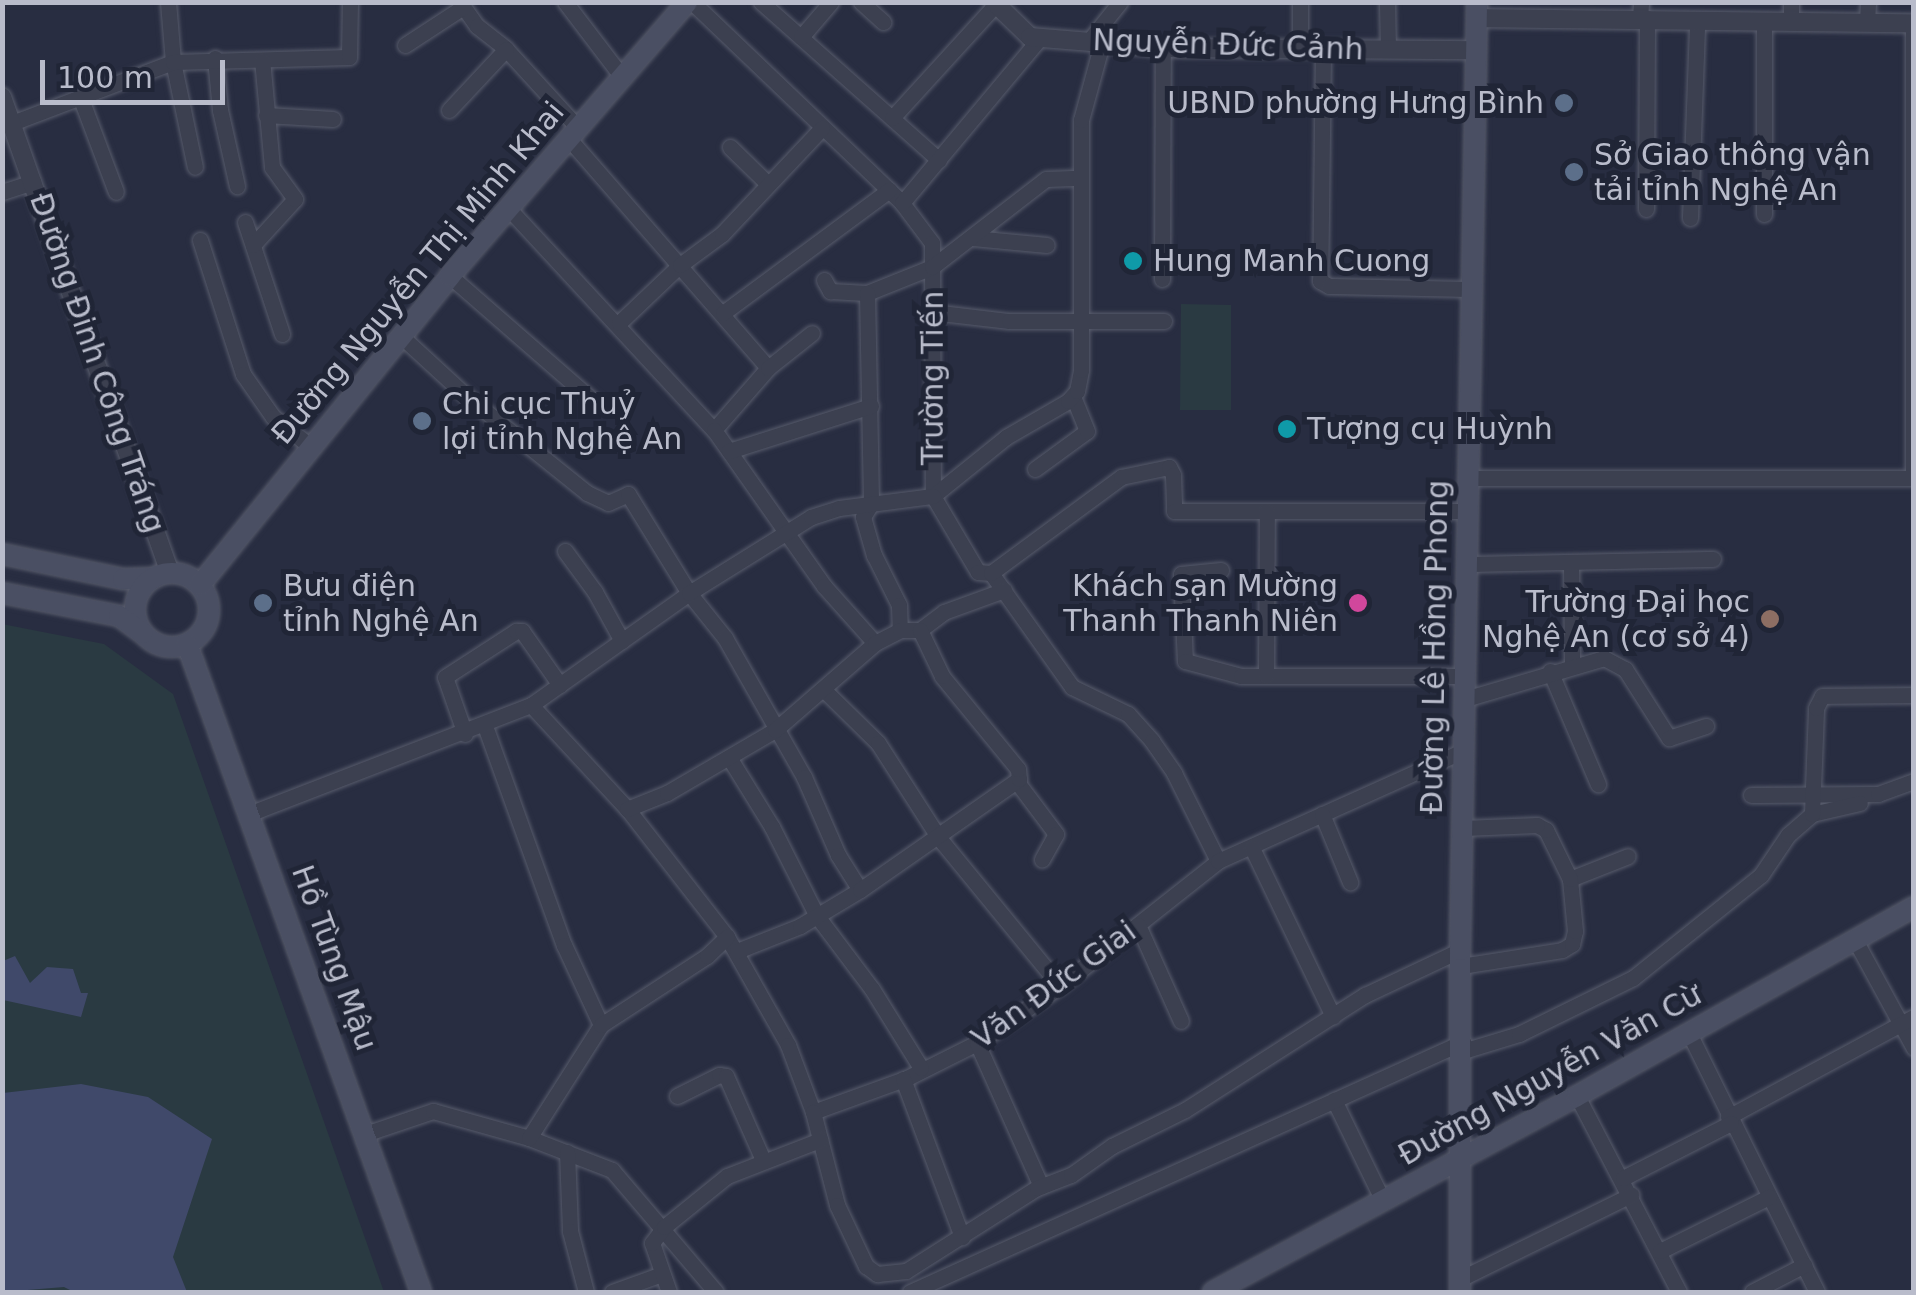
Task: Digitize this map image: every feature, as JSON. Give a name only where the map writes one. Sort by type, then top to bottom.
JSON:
[{"type":"main road","name":"Đường Nguyễn Thị Minh Khai","points":[[200,585],[450,276],[690,2]]},
{"type":"main road","name":"Đường Lê Hồng Phong","points":[[1460,1286],[1466,478],[1477,10]]},
{"type":"main road","points":[[2,554],[28,559],[123,579],[185,575],[200,585],[208,598],[208,617],[201,634],[187,644],[164,646],[119,616],[12,594],[28,559]]},
{"type":"main road","points":[[146,636],[136,620],[136,602],[162,575]]},
{"type":"main road","name":"Hồ Tùng Mậu","points":[[187,644],[422,1292]]},
{"type":"main road","name":"Đường Nguyễn Văn Cừ","points":[[1213,1292],[1578,1096],[1914,908]]},
{"type":"street","points":[[168,2],[174,62],[194,167]]},
{"type":"street","points":[[12,123],[174,62],[350,57],[350,2]]},
{"type":"street","points":[[566,2],[623,78]]},
{"type":"street","name":"Trường Tiến","points":[[690,2],[902,202],[932,243],[934,496],[978,572],[991,573],[1072,687],[1128,714],[1152,741],[1174,773],[1218,862]]},
{"type":"street","points":[[762,2],[939,160]]},
{"type":"street","points":[[800,36],[830,2]]},
{"type":"street","points":[[861,2],[883,22]]},
{"type":"street","points":[[251,812],[465,734],[531,705],[786,529],[839,508],[934,496],[1006,437],[1073,397],[1080,377],[1083,106],[1095,42],[1120,2]]},
{"type":"street","points":[[1300,2],[1300,48]]},
{"type":"street","points":[[1388,2],[1388,49]]},
{"type":"street","points":[[1722,2],[1722,24]]},
{"type":"street","points":[[1867,22],[1868,2]]},
{"type":"street","points":[[405,45],[461,4],[477,26],[506,48],[768,368]]},
{"type":"street","points":[[892,118],[995,4],[1030,38],[1040,38]]},
{"type":"street","points":[[1466,478],[1913,478],[1913,23],[1867,22],[1791,11],[1764,22],[1722,24],[1643,13],[1477,10]]},
{"type":"street","points":[[1643,13],[1646,209]]},
{"type":"street","points":[[1764,22],[1764,214]]},
{"type":"street","points":[[1690,218],[1696,23]]},
{"type":"street","points":[[902,202],[1040,38]]},
{"type":"street","name":"Nguyễn Đức Cảnh","points":[[1040,38],[1163,48],[1476,50]]},
{"type":"street","points":[[450,110],[506,48]]},
{"type":"street","points":[[1162,279],[1163,48]]},
{"type":"street","points":[[1323,48],[1320,281],[1329,286],[1471,290]]},
{"type":"street","points":[[216,58],[220,110],[237,186]]},
{"type":"street","points":[[253,245],[295,199],[272,167],[262,60]]},
{"type":"street","name":"Đường Đinh Công Tráng","points":[[2,97],[162,575]]},
{"type":"street","points":[[81,99],[116,192]]},
{"type":"street","points":[[266,115],[333,119]]},
{"type":"street","points":[[619,323],[680,265],[722,234],[822,128]]},
{"type":"street","points":[[730,147],[767,183]]},
{"type":"street","points":[[824,280],[830,291],[866,293],[932,268],[1046,179],[1080,178]]},
{"type":"street","points":[[2,192],[33,182]]},
{"type":"street","points":[[723,313],[889,190]]},
{"type":"street","points":[[510,210],[619,323],[714,430],[824,586],[876,643]]},
{"type":"street","points":[[245,222],[282,334]]},
{"type":"street","points":[[973,238],[1047,245]]},
{"type":"street","points":[[200,240],[244,374],[273,417],[310,446]]},
{"type":"street","points":[[450,276],[599,406]]},
{"type":"street","points":[[866,293],[871,504],[863,517],[874,555],[899,605],[900,630]]},
{"type":"street","points":[[932,312],[1009,321],[1164,321]]},
{"type":"street","points":[[714,430],[768,368],[812,333]]},
{"type":"street","points":[[401,336],[464,394],[588,493],[608,503],[628,494],[689,594],[725,638],[804,777],[838,855],[860,890]]},
{"type":"street","points":[[1035,469],[1088,430],[1073,397]]},
{"type":"street","points":[[729,451],[871,406]]},
{"type":"street","points":[[991,573],[1121,477],[1168,468],[1174,474],[1174,511],[1466,511]]},
{"type":"street","points":[[1266,676],[1267,511]]},
{"type":"street","points":[[565,551],[595,592],[622,641]]},
{"type":"street","points":[[1466,564],[1713,559]]},
{"type":"street","points":[[1571,562],[1572,665]]},
{"type":"street","points":[[1221,570],[1182,574],[1182,658],[1225,674],[1465,676]]},
{"type":"street","points":[[627,809],[730,758],[774,730],[876,643],[900,630],[920,630],[944,612],[1004,590]]},
{"type":"street","points":[[920,630],[942,676],[1018,769],[1017,782],[1055,832],[1042,859]]},
{"type":"street","points":[[465,734],[446,677],[516,631],[522,632],[560,685]]},
{"type":"street","points":[[1464,700],[1550,671],[1604,658],[1622,666],[1671,739],[1706,726]]},
{"type":"street","points":[[1550,671],[1598,784]]},
{"type":"street","points":[[822,689],[878,744],[939,838],[1060,986]]},
{"type":"street","points":[[1812,814],[1818,700],[1830,694],[1914,694]]},
{"type":"street","points":[[531,705],[627,809],[732,944],[788,1044],[813,1112],[837,1205],[866,1266],[877,1274],[906,1271],[1041,1186],[1071,1175],[1112,1146],[1185,1110],[1365,995],[1460,958],[1568,947],[1575,936],[1570,880],[1542,827],[1463,828]]},
{"type":"street","points":[[485,726],[564,945],[601,1024]]},
{"type":"street","name":"Văn Đức Giai","points":[[813,1112],[903,1080],[977,1043],[1060,986],[1218,862],[1463,751]]},
{"type":"street","points":[[730,758],[772,827],[817,916],[872,989],[922,1068]]},
{"type":"street","points":[[1751,795],[1878,794],[1914,781]]},
{"type":"street","points":[[529,1138],[601,1024],[707,956],[817,916],[939,838],[1017,782]]},
{"type":"street","points":[[910,1292],[1334,1100],[1463,1046],[1519,1034],[1654,964],[1761,875],[1785,838],[1812,814],[1860,804]]},
{"type":"street","points":[[1322,814],[1350,882]]},
{"type":"street","points":[[1252,848],[1333,1016]]},
{"type":"street","points":[[1570,880],[1628,856]]},
{"type":"street","points":[[1138,925],[1181,1020]]},
{"type":"street","points":[[1855,940],[1907,1020],[1914,1048]]},
{"type":"street","points":[[1622,1178],[1907,1020]]},
{"type":"street","points":[[1690,1033],[1817,1292]]},
{"type":"street","points":[[977,1043],[1041,1186]]},
{"type":"street","points":[[677,1096],[719,1075],[726,1076],[763,1160]]},
{"type":"street","points":[[903,1080],[962,1237]]},
{"type":"street","points":[[1578,1096],[1679,1292]]},
{"type":"street","points":[[1334,1100],[1383,1200]]},
{"type":"street","points":[[365,1134],[433,1112],[529,1138],[612,1170],[664,1226],[716,1292]]},
{"type":"street","points":[[669,1292],[652,1242],[664,1226],[727,1176],[820,1140]]},
{"type":"street","points":[[566,1152],[570,1232],[586,1292]]},
{"type":"street","points":[[1460,1286],[1631,1194]]},
{"type":"street","points":[[1660,1251],[1768,1197]]},
{"type":"street","points":[[1752,1292],[1804,1266]]},
{"type":"street","points":[[612,1292],[662,1274]]},
{"type":"shaded area","points":[[1181,304],[1231,305],[1231,410],[1180,410]]},
{"type":"shaded area","points":[[2,624],[104,644],[173,694],[384,1292],[3,1292]]},
{"type":"water","points":[[15,956],[30,983],[47,967],[73,969],[81,993],[88,993],[81,1017],[3,1000],[3,961]]},
{"type":"water","points":[[81,1084],[148,1097],[212,1139],[173,1257],[187,1292],[74,1292],[64,1287],[3,1292],[3,1093]]},
{"type":"place","name":"UBND phường Hưng Bình","points":[[1564,103]]},
{"type":"place","name":"Sở Giao thông vận tải tỉnh Nghệ An","points":[[1574,172]]},
{"type":"place","name":"Hung Manh Cuong","points":[[1133,261]]},
{"type":"place","name":"Chi cục Thuỷ lợi tỉnh Nghệ An","points":[[422,421]]},
{"type":"place","name":"Tượng cụ Huỳnh","points":[[1287,429]]},
{"type":"place","name":"Bưu điện tỉnh Nghệ An","points":[[263,603]]},
{"type":"place","name":"Khách sạn Mường Thanh Thanh Niên","points":[[1358,603]]},
{"type":"place","name":"Trường Đại học Nghệ An (cơ sở 4)","points":[[1770,619]]}]
